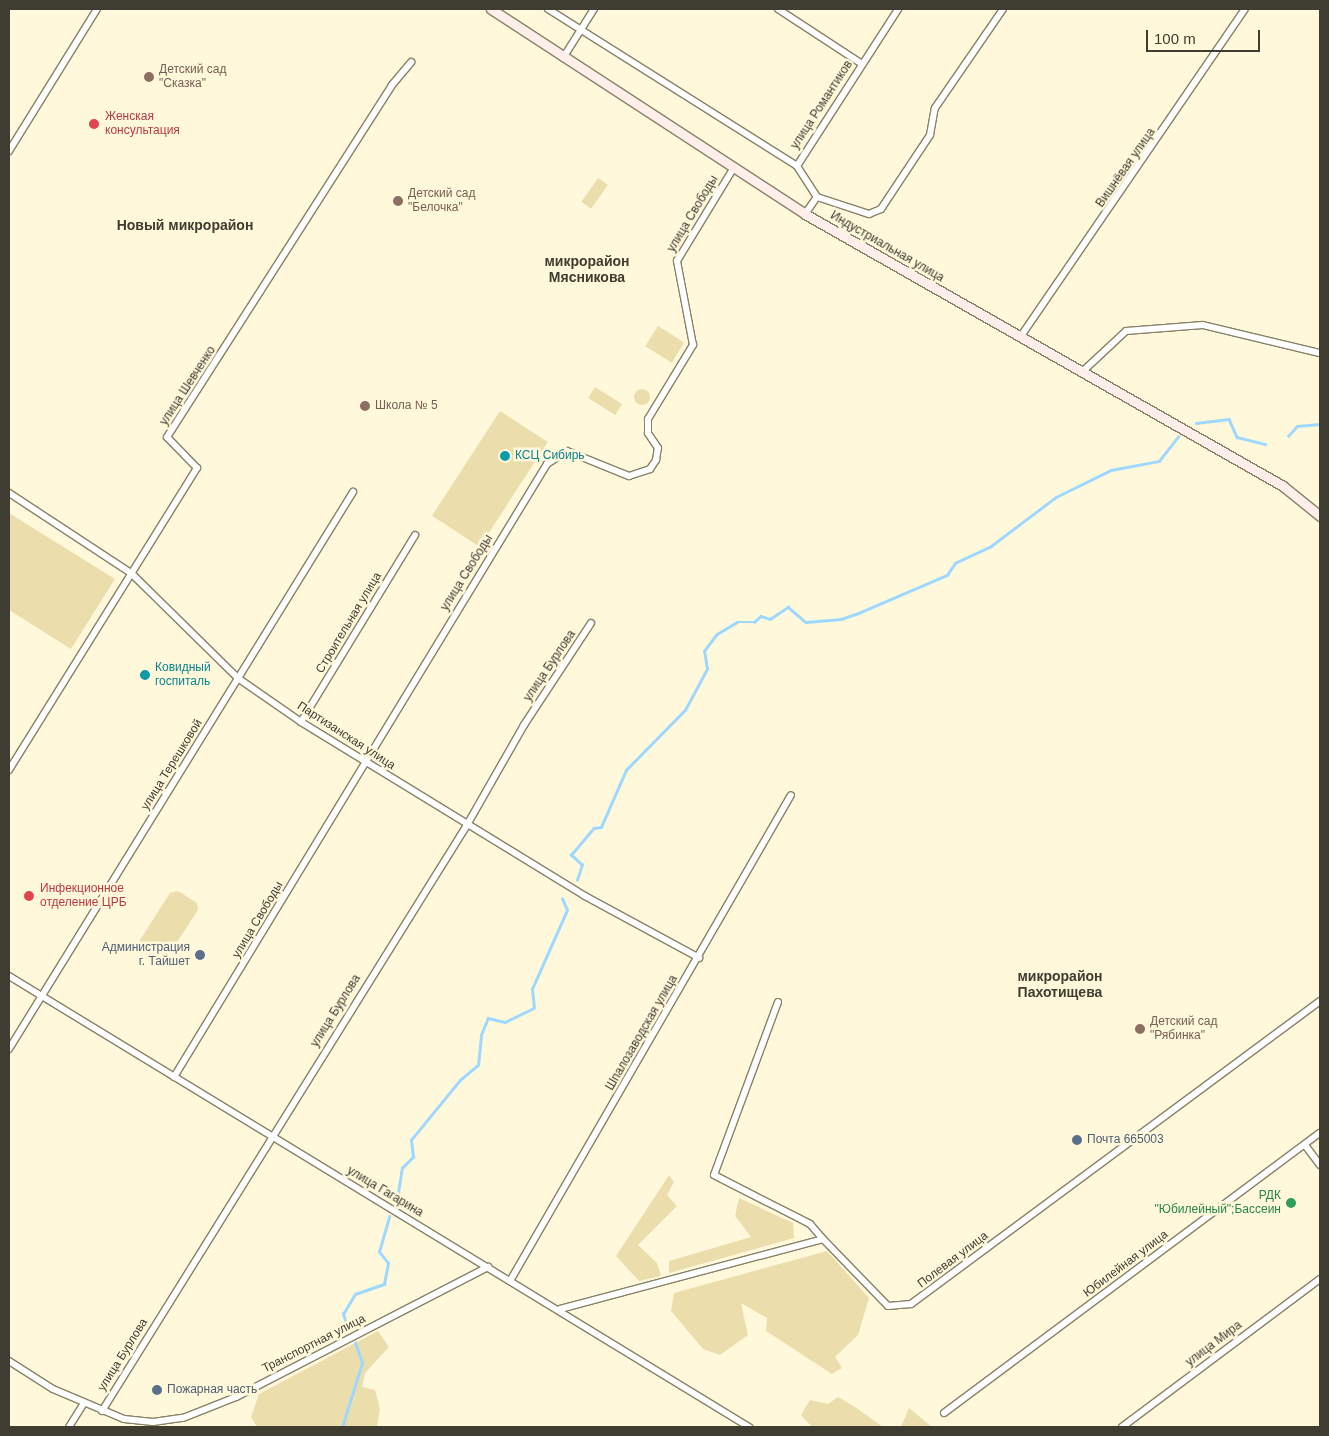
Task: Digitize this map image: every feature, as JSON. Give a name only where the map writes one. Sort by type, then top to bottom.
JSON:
[{"type":"street","points":[[9,152],[97,9]]},
{"type":"street","name":"Индустриальная улица","points":[[491,9],[733,169],[805,214],[1283,486],[1320,516]]},
{"type":"street","points":[[548,9],[797,166]]},
{"type":"street","points":[[563,58],[594,9]]},
{"type":"street","points":[[778,9],[862,64]]},
{"type":"street","name":"улица Романтиков","points":[[817,197],[797,166],[898,9]]},
{"type":"street","points":[[805,214],[817,197],[869,214],[881,209],[930,136],[935,108],[1003,9]]},
{"type":"street","name":"Вишнёвая улица","points":[[1022,336],[1245,9]]},
{"type":"street","name":"улица Шевченко","points":[[9,768],[196,468],[167,438],[392,85],[411,62]]},
{"type":"street","name":"улица Свободы","points":[[174,1078],[364,761],[547,464],[567,451],[629,476],[650,470],[656,460],[658,448],[648,433],[648,419],[693,345],[677,261],[733,169]]},
{"type":"street","points":[[1082,372],[1126,331],[1203,325],[1320,352]]},
{"type":"street","name":"улица Терешковой","points":[[9,1050],[354,492]]},
{"type":"street","name":"Партизанская улица","points":[[9,493],[131,573],[239,679],[302,722],[467,825],[700,958]]},
{"type":"street","name":"Строительная улица","points":[[302,722],[415,535]]},
{"type":"street","name":"улица Бурлова","points":[[102,1411],[271,1136],[467,825],[524,725],[591,624]]},
{"type":"street","name":"Шпалозаводская улица","points":[[510,1281],[700,958],[791,796]]},
{"type":"street","name":"улица Гагарина","points":[[9,976],[42,998],[560,1310],[749,1427]]},
{"type":"street","name":"Полевая улица","points":[[823,1239],[888,1306],[911,1304],[1320,1000]]},
{"type":"street","points":[[560,1310],[823,1239],[810,1224],[714,1175],[778,1002]]},
{"type":"street","name":"Юбилейная улица","points":[[944,1413],[1320,1133]]},
{"type":"street","points":[[1305,1144],[1320,1165]]},
{"type":"street","name":"Транспортная улица","points":[[9,1362],[102,1411],[152,1422],[183,1418],[236,1397],[488,1267]]},
{"type":"street","name":"улица Мира","points":[[1122,1427],[1320,1279]]},
{"type":"street","points":[[69,1427],[84,1403]]},
{"type":"shaded area","points":[[598,178],[608,185],[591,209],[581,202]]},
{"type":"shaded area","points":[[658,326],[684,342],[672,363],[645,346]]},
{"type":"shaded area","points":[[595,387],[622,404],[615,415],[588,398]]},
{"type":"shaded area","points":[[642,389],[648,391],[650,397],[648,403],[642,405],[636,403],[634,397],[636,391]]},
{"type":"shaded area","points":[[500,411],[548,442],[480,547],[432,516]]},
{"type":"shaded area","points":[[9,513],[115,579],[71,649],[9,610]]},
{"type":"shaded area","points":[[178,891],[197,903],[198,910],[166,959],[158,960],[141,948],[140,940],[170,893]]},
{"type":"shaded area","points":[[669,1175],[674,1182],[667,1195],[677,1206],[638,1245],[657,1263],[661,1276],[639,1281],[616,1256]]},
{"type":"shaded area","points":[[739,1198],[793,1223],[794,1238],[669,1273],[669,1261],[751,1237],[735,1216]]},
{"type":"shaded area","points":[[827,1251],[869,1298],[858,1335],[835,1357],[842,1368],[832,1374],[766,1331],[767,1318],[741,1303],[748,1335],[720,1355],[703,1349],[671,1311],[674,1293]]},
{"type":"shaded area","points":[[378,1331],[389,1347],[365,1373],[362,1387],[375,1390],[380,1409],[377,1427],[257,1427],[251,1417],[259,1394]]},
{"type":"shaded area","points":[[838,1397],[883,1427],[812,1427],[801,1415],[810,1400],[828,1404]]},
{"type":"shaded area","points":[[909,1408],[932,1427],[901,1427]]},
{"type":"waterway","points":[[1196,423],[1229,419],[1237,437],[1265,444]]},
{"type":"waterway","points":[[1288,436],[1297,426],[1320,424]]},
{"type":"waterway","points":[[577,880],[582,865],[571,855],[594,828],[601,827],[626,770],[685,710],[707,669],[704,651],[717,634],[737,622],[754,622],[761,616],[770,619],[788,607],[806,622],[841,619],[861,612],[947,575],[955,563],[991,546],[1056,497],[1111,470],[1159,461],[1178,437]]},
{"type":"waterway","points":[[397,1199],[402,1168],[413,1157],[411,1140],[460,1080],[478,1065],[481,1035],[488,1018],[505,1022],[534,1008],[532,989],[567,910],[562,899]]},
{"type":"waterway","points":[[348,1330],[343,1314],[355,1294],[384,1284],[388,1263],[379,1252],[389,1216]]},
{"type":"waterway","points":[[342,1427],[362,1363],[355,1343]]},
{"type":"place","name":"Детский сад \"Сказка\"","points":[[149,77]]},
{"type":"place","name":"Женская консультация","points":[[94,124]]},
{"type":"place","name":"Детский сад \"Белочка\"","points":[[398,201]]},
{"type":"place","name":"Школа № 5","points":[[365,406]]},
{"type":"place","name":"КСЦ Сибирь","points":[[505,456]]},
{"type":"place","name":"Ковидный госпиталь","points":[[145,675]]},
{"type":"place","name":"Инфекционное отделение ЦРБ","points":[[29,896]]},
{"type":"place","name":"Администрация г. Тайшет","points":[[200,955]]},
{"type":"place","name":"Детский сад \"Рябинка\"","points":[[1140,1029]]},
{"type":"place","name":"Почта 665003","points":[[1077,1140]]},
{"type":"place","name":"РДК \"Юбилейный\";Бассеин","points":[[1291,1203]]},
{"type":"place","name":"Пожарная часть","points":[[157,1390]]},
{"type":"district","name":"Новый микрорайон","points":[[185,225]]},
{"type":"district","name":"микрорайон Мясникова","points":[[587,270]]},
{"type":"district","name":"микрорайон Пахотищева","points":[[1060,984]]}]
